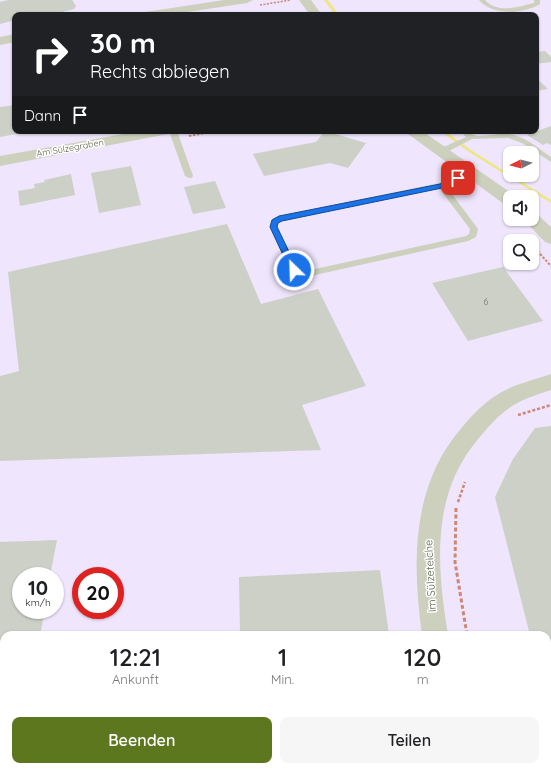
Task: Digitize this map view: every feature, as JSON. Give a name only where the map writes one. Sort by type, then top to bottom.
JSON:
[{"type":"street","points":[[165,12],[247,0]]},
{"type":"street","points":[[305,0],[314,12]]},
{"type":"street","points":[[0,41],[12,39]]},
{"type":"street","name":"Am Sülzegraben","points":[[0,161],[147,134]]},
{"type":"street","points":[[418,134],[447,149],[470,173],[503,195]]},
{"type":"street","points":[[539,226],[551,238]]},
{"type":"street","name":"Im Sülzeteiche","points":[[434,631],[429,590],[428,534],[435,497],[444,470],[458,447],[490,412],[508,398],[551,382]]},
{"type":"lane","points":[[482,0],[486,6],[495,10],[525,7],[537,4],[537,0]]},
{"type":"lane","points":[[174,134],[189,176]]},
{"type":"lane","points":[[466,134],[468,138]]},
{"type":"lane","points":[[447,149],[468,138],[478,139],[507,136],[516,138],[551,160]]},
{"type":"lane","points":[[442,186],[474,229],[473,235],[468,238],[306,274],[294,270],[274,227],[274,222],[279,219],[442,186],[470,173]]},
{"type":"path","points":[[539,253],[551,266]]},
{"type":"path","points":[[513,417],[551,405]]},
{"type":"path","points":[[466,631],[456,554],[456,510],[467,475]]},
{"type":"shaded area","points":[[0,0],[551,0],[551,631],[0,631]]},
{"type":"building","points":[[9,0],[72,0],[76,6],[74,9],[62,12],[12,12],[12,21],[0,24],[0,2]]},
{"type":"building","points":[[545,51],[551,57],[551,62],[539,64],[539,52]]},
{"type":"building","points":[[539,81],[548,89],[539,90]]},
{"type":"building","points":[[12,105],[12,134],[16,134],[0,137],[0,107]]},
{"type":"building","points":[[551,126],[551,145],[547,143],[543,145],[527,135],[539,134],[539,130]]},
{"type":"building","points":[[323,134],[335,134],[366,143],[348,168],[330,163],[264,176],[253,154],[316,142]]},
{"type":"building","points":[[131,166],[141,205],[99,213],[91,173]]},
{"type":"building","points":[[71,174],[75,195],[20,206],[18,191],[35,188],[34,184],[45,182],[44,180]]},
{"type":"building","points":[[215,181],[226,208],[193,214],[184,187]]},
{"type":"building","points":[[227,224],[261,304],[318,289],[366,386],[302,405],[321,450],[0,461],[0,376],[19,371],[8,272]]},
{"type":"building","points":[[503,267],[503,270],[505,270],[543,321],[468,341],[432,283]]},
{"type":"building","points":[[551,426],[551,631],[529,631],[495,497],[513,459],[535,428]]},
{"type":"building","points":[[57,540],[52,567],[12,567],[12,619],[43,619],[41,631],[0,631],[0,542]]},
{"type":"building","points":[[380,570],[388,631],[240,631],[239,577]]},
{"type":"waterway","points":[[326,0],[335,12]]},
{"type":"waterway","points":[[446,134],[470,151],[551,202]]},
{"type":"route","points":[[294,270],[274,227],[274,222],[279,219],[442,186],[458,178]]}]
